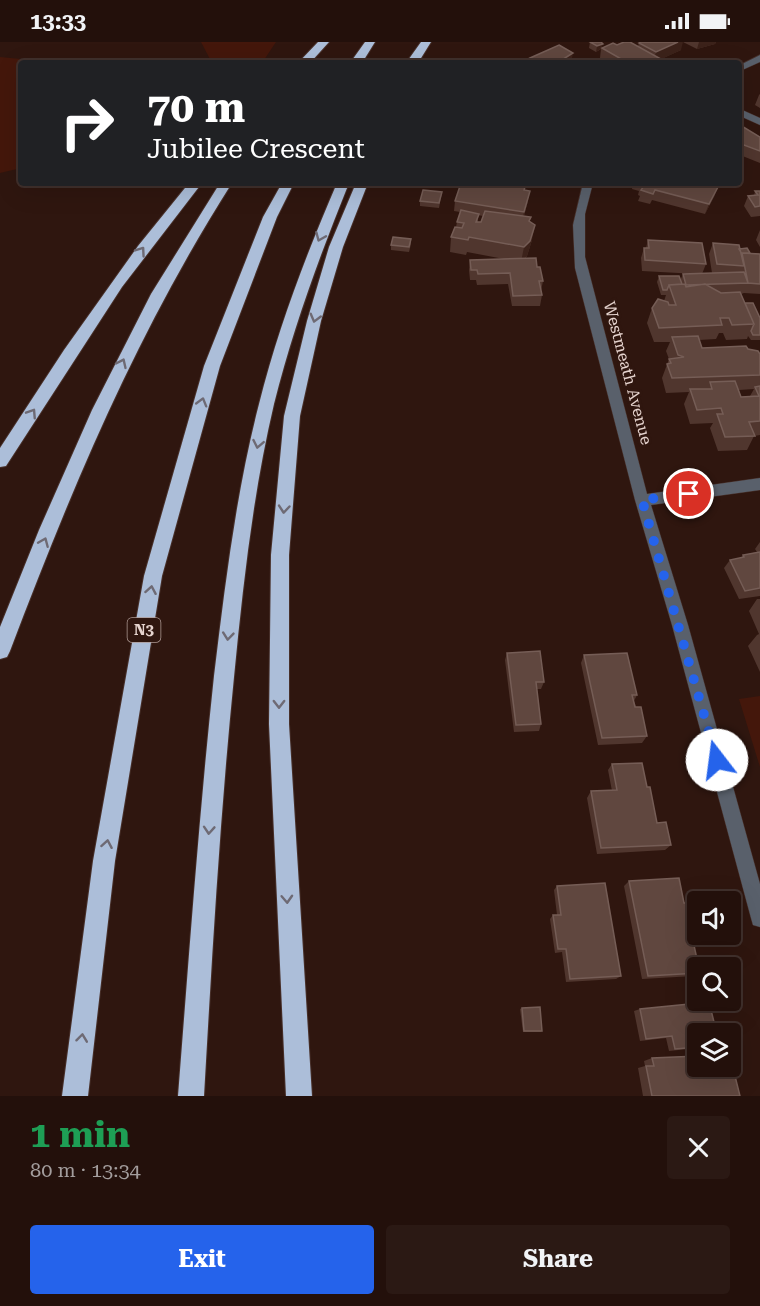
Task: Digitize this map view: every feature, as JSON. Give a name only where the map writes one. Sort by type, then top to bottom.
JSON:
[{"type":"highway","points":[[307,60],[324,42]]},
{"type":"highway","points":[[316,60],[330,42]]},
{"type":"highway","points":[[358,60],[370,42]]},
{"type":"highway","points":[[414,60],[426,42]]},
{"type":"highway","points":[[0,461],[161,222],[193,186]]},
{"type":"highway","points":[[0,651],[91,429],[142,321],[204,215],[224,186]]},
{"type":"highway","name":"N3","points":[[75,1096],[104,861],[153,576],[212,366],[270,217],[286,186]]},
{"type":"highway","points":[[191,1096],[212,780],[238,549],[260,435],[284,342],[313,253],[342,186]]},
{"type":"highway","points":[[299,1096],[279,724],[280,555],[292,416],[314,321],[330,268],[361,186]]},
{"type":"street","points":[[742,67],[760,58]]},
{"type":"street","points":[[742,113],[760,122]]},
{"type":"street","name":"Westmeath Avenue","points":[[587,186],[577,225],[577,246],[642,500],[680,625],[760,918]]},
{"type":"street","points":[[642,500],[760,484]]},
{"type":"shaded area","points":[[201,42],[276,42],[264,60],[210,60]]},
{"type":"shaded area","points":[[0,57],[31,60],[18,60],[18,169],[0,173]]},
{"type":"shaded area","points":[[760,696],[760,767],[739,699]]},
{"type":"building","points":[[590,42],[601,42],[603,44],[597,46]]},
{"type":"building","points":[[630,42],[663,60],[623,60],[602,48],[613,43],[617,45]]},
{"type":"building","points":[[678,42],[656,52],[639,43]]},
{"type":"building","points":[[559,45],[573,53],[562,60],[533,60],[530,58]]},
{"type":"building","points":[[742,126],[760,137],[760,151],[742,146]]},
{"type":"building","points":[[460,186],[519,186],[530,191],[524,212],[455,201]]},
{"type":"building","points":[[644,186],[718,186],[709,204],[655,190],[653,194],[641,190]]},
{"type":"building","points":[[423,190],[442,192],[439,203],[420,201]]},
{"type":"building","points":[[755,191],[760,191],[760,206],[755,207],[748,196],[758,195]]},
{"type":"building","points":[[461,210],[479,214],[476,222],[481,222],[485,211],[531,217],[529,221],[535,225],[530,241],[524,247],[469,237],[468,240],[451,237],[455,227],[462,228],[464,223],[457,222]]},
{"type":"building","points":[[393,237],[411,239],[409,247],[391,245]]},
{"type":"building","points":[[648,240],[702,243],[706,264],[645,260],[644,248],[649,248]]},
{"type":"building","points":[[713,243],[739,245],[744,266],[717,264]]},
{"type":"building","points":[[747,248],[750,253],[742,254],[739,249]]},
{"type":"building","points":[[742,253],[760,254],[760,284],[748,283]]},
{"type":"building","points":[[536,258],[543,281],[539,281],[542,295],[513,296],[510,273],[478,274],[477,270],[471,270],[470,260]]},
{"type":"building","points":[[744,272],[748,283],[686,285],[683,274]]},
{"type":"building","points":[[659,276],[679,276],[682,284],[669,285],[667,290],[663,290]]},
{"type":"building","points":[[685,284],[686,287],[705,284],[721,293],[740,292],[754,324],[732,325],[729,318],[720,318],[722,325],[659,328],[652,308],[658,299],[668,302],[669,305],[676,305],[669,285]]},
{"type":"building","points":[[745,303],[753,303],[760,318],[760,335],[753,335],[751,331],[754,324]]},
{"type":"building","points":[[698,336],[702,348],[746,346],[748,349],[758,351],[760,375],[672,378],[667,364],[671,363],[669,359],[684,357],[678,355],[672,337]]},
{"type":"building","points":[[735,381],[741,397],[759,396],[755,387],[760,386],[760,421],[749,422],[755,436],[725,437],[717,414],[723,414],[721,408],[697,410],[690,389],[712,389],[710,382]]},
{"type":"building","points":[[760,552],[760,588],[745,591],[730,560]]},
{"type":"building","points":[[540,651],[544,682],[536,682],[541,724],[516,725],[507,653]]},
{"type":"building","points":[[627,653],[637,695],[632,695],[635,707],[641,707],[647,736],[602,738],[584,655]]},
{"type":"building","points":[[642,763],[647,787],[650,787],[657,823],[666,822],[671,845],[601,848],[591,791],[617,790],[612,764]]},
{"type":"building","points":[[679,878],[684,903],[687,903],[687,945],[694,945],[697,957],[687,957],[687,974],[648,976],[629,881]]},
{"type":"building","points":[[605,883],[621,976],[570,979],[566,949],[558,949],[553,915],[561,915],[557,886]]},
{"type":"building","points":[[687,1004],[687,1011],[711,1011],[714,1023],[687,1023],[687,1048],[675,1049],[672,1036],[646,1039],[640,1009]]},
{"type":"building","points":[[540,1007],[542,1031],[524,1031],[522,1008]]},
{"type":"building","points":[[687,1056],[687,1077],[735,1077],[740,1096],[652,1096],[646,1066],[654,1066],[652,1058]]},
{"type":"route","points":[[689,494],[642,500],[680,625],[717,760]]}]
